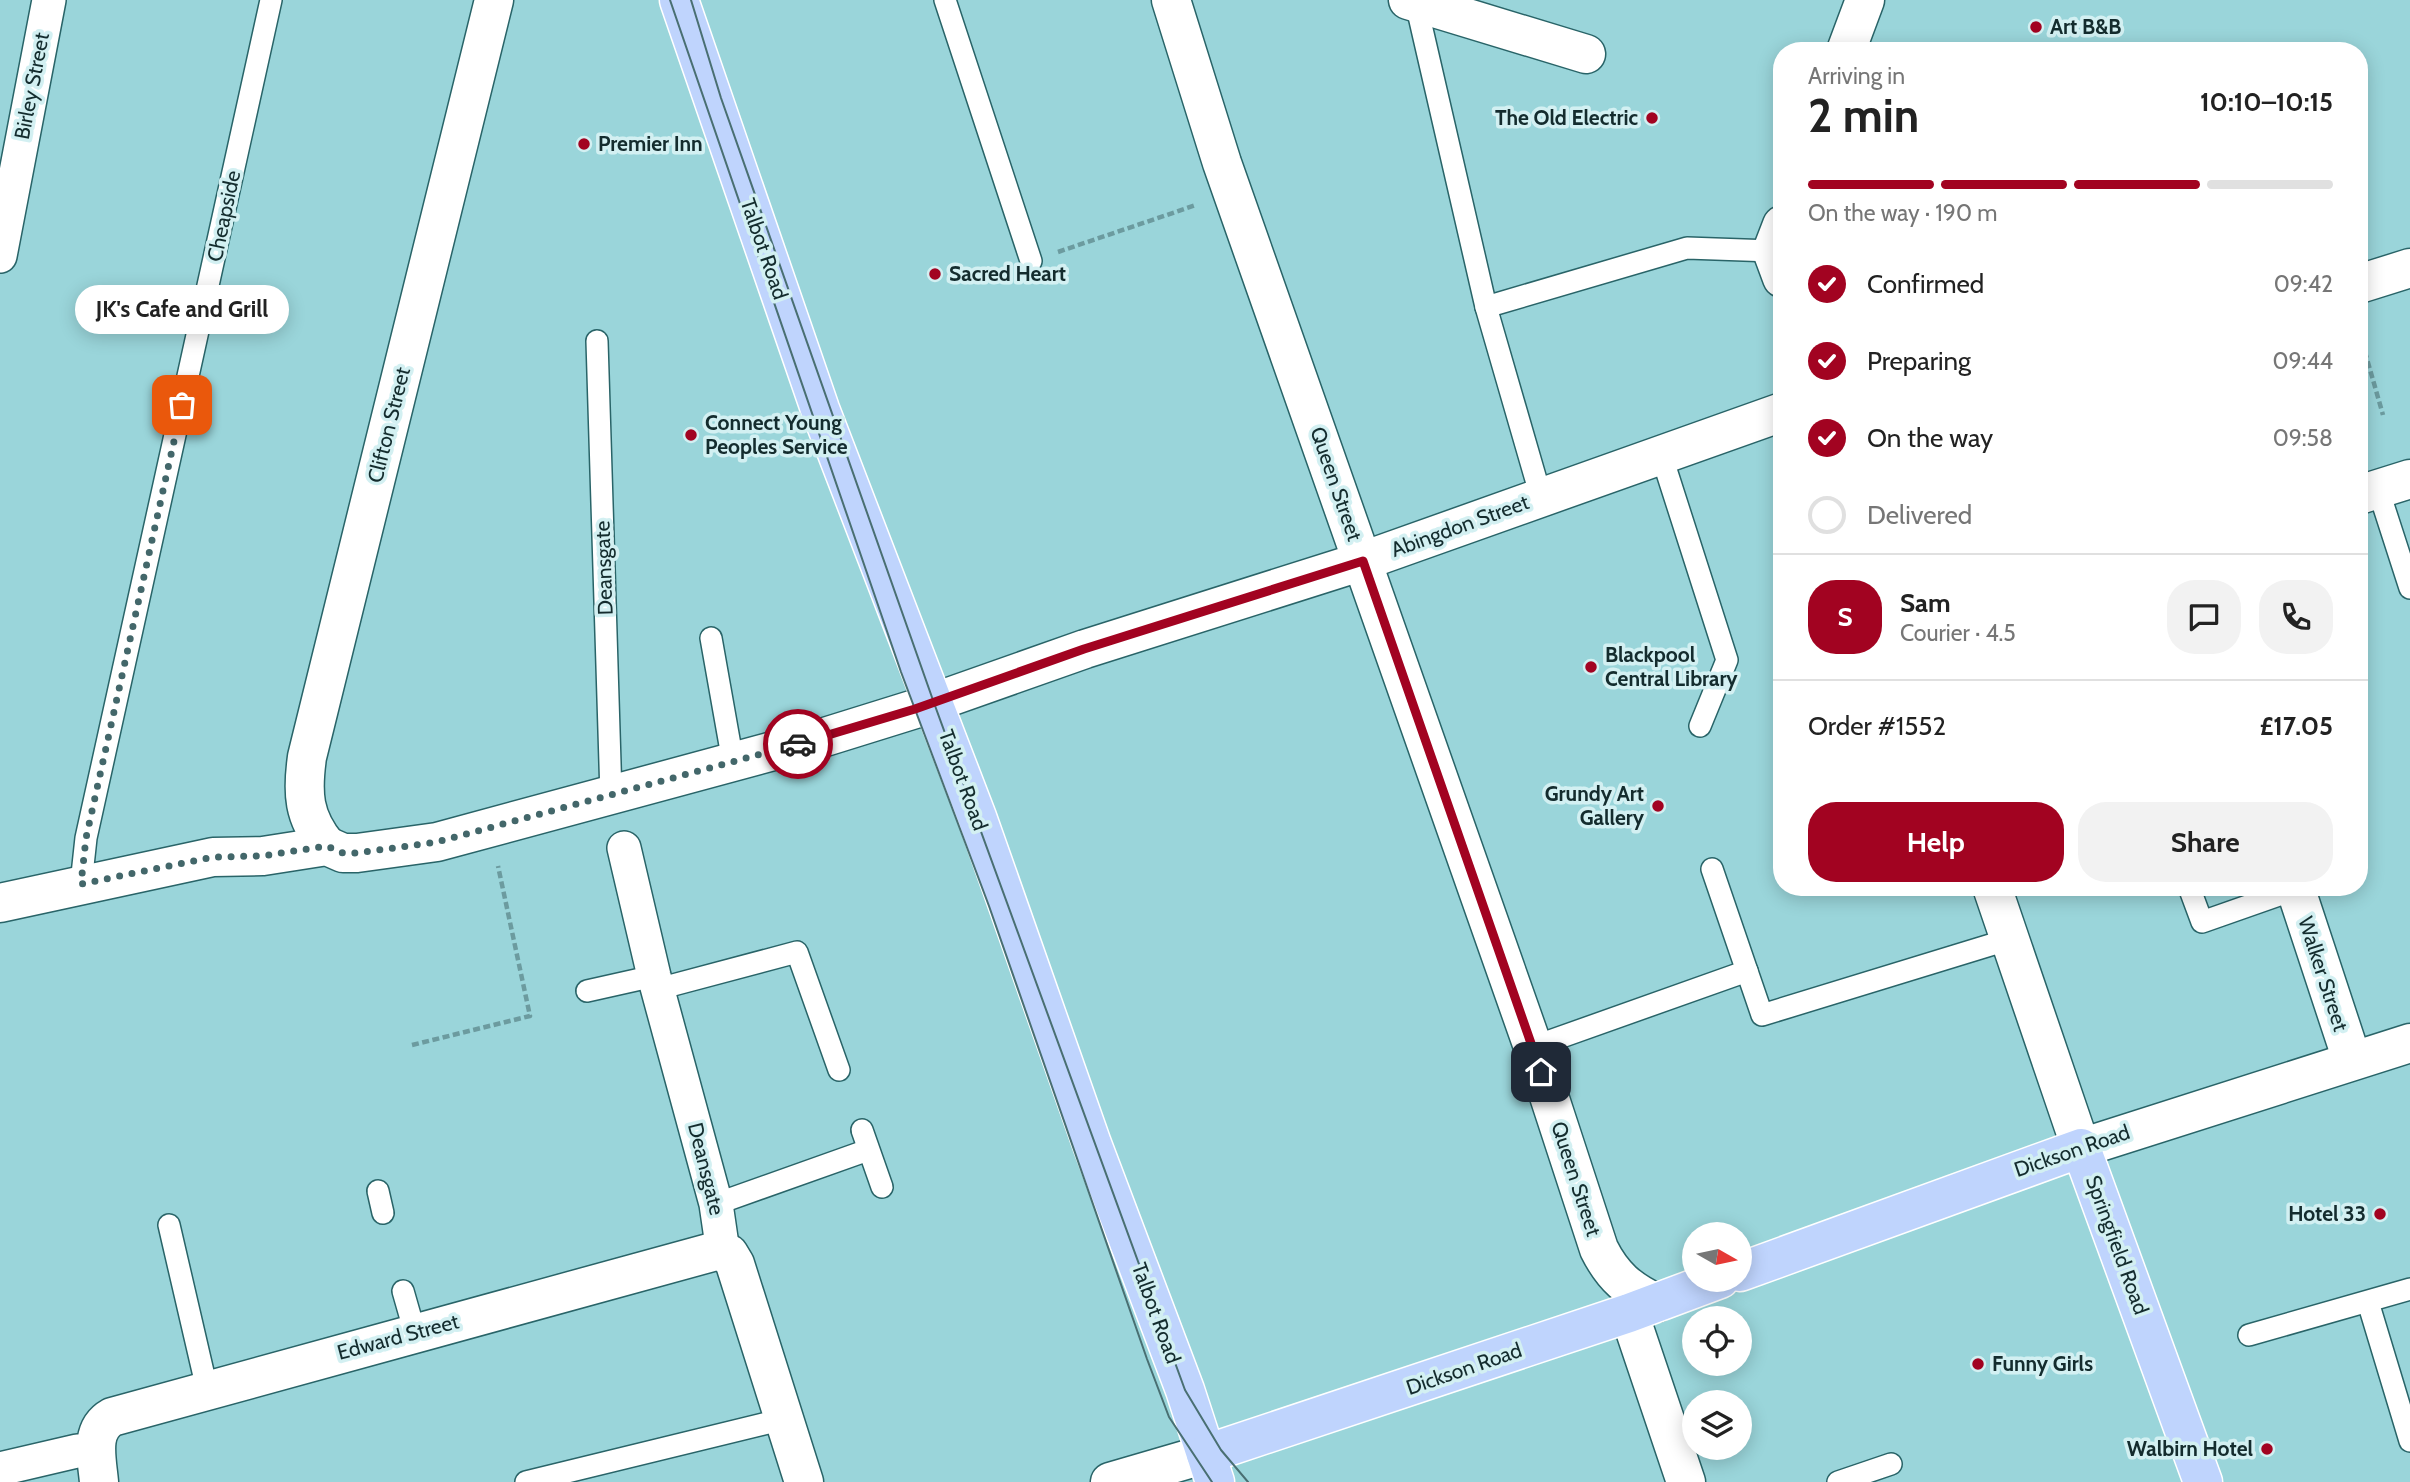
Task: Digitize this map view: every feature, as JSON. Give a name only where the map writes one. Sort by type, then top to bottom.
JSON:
[{"type":"main road","name":"Talbot Road","points":[[679,0],[820,409],[934,703],[1210,1468]]},
{"type":"main road","name":"Dickson Road","points":[[1752,1268],[2081,1148]]},
{"type":"main road","name":"Springfield Road","points":[[2081,1148],[2203,1482]]},
{"type":"main road","name":"Dickson Road","points":[[1210,1468],[1297,1424],[1685,1292]]},
{"type":"street","name":"Birley Street","points":[[0,256],[49,0]]},
{"type":"street","name":"Clifton Street","points":[[327,846],[315,832],[305,809],[303,782],[307,757],[494,0]]},
{"type":"street","name":"Queen Street","points":[[1171,0],[1233,191],[1533,1047],[1600,1249],[1607,1265],[1643,1308]]},
{"type":"street","points":[[1849,42],[1865,0]]},
{"type":"street","points":[[1412,1],[1586,54]]},
{"type":"street","points":[[2368,281],[2410,268]]},
{"type":"street","name":"Abingdon Street","points":[[0,903],[213,857],[262,856],[327,846],[343,853],[357,853],[437,842],[611,796],[934,703],[1084,649],[1363,561],[1773,415]]},
{"type":"street","name":"Deansgate","points":[[624,848],[656,983],[716,1203],[723,1252],[732,1256],[735,1264],[804,1482]]},
{"type":"street","name":"Springfield Road","points":[[1996,896],[2081,1148]]},
{"type":"street","name":"Walker Street","points":[[2298,896],[2352,1060]]},
{"type":"street","name":"Dickson Road","points":[[2081,1148],[2410,1043]]},
{"type":"street","name":"Edward Street","points":[[98,1466],[97,1431],[103,1422],[207,1389],[711,1252],[723,1252]]},
{"type":"street","points":[[1643,1308],[1686,1482]]},
{"type":"street","points":[[0,1469],[77,1451],[98,1466]]},
{"type":"street","points":[[1110,1482],[1210,1468]]},
{"type":"lane","name":"Cheapside","points":[[81,884],[86,838],[271,0]]},
{"type":"lane","points":[[945,0],[1031,261]]},
{"type":"lane","points":[[1412,1],[1486,307],[1541,496]]},
{"type":"lane","points":[[1486,307],[1687,248],[1773,251]]},
{"type":"lane","name":"Deansgate","points":[[597,341],[611,796]]},
{"type":"lane","points":[[1661,454],[1727,660],[1700,726]]},
{"type":"lane","points":[[2382,488],[2410,588]]},
{"type":"lane","points":[[711,638],[733,762]]},
{"type":"lane","points":[[1712,869],[1762,1016],[2010,939]]},
{"type":"lane","points":[[2192,896],[2202,922],[2273,896]]},
{"type":"lane","points":[[587,991],[656,983],[797,952],[839,1070]]},
{"type":"lane","points":[[1533,1047],[1747,971]]},
{"type":"lane","points":[[716,1203],[865,1140],[882,1187]]},
{"type":"lane","points":[[378,1191],[383,1213]]},
{"type":"lane","points":[[169,1224],[207,1389]]},
{"type":"lane","points":[[2249,1335],[2410,1289]]},
{"type":"lane","points":[[403,1290],[415,1333]]},
{"type":"lane","points":[[2368,1302],[2410,1441]]},
{"type":"lane","points":[[526,1482],[784,1419]]},
{"type":"lane","points":[[1838,1482],[1891,1464]]},
{"type":"path","points":[[1031,261],[1233,191]]},
{"type":"path","points":[[2368,362],[2383,415]]},
{"type":"path","points":[[412,1045],[530,1016],[492,828]]},
{"type":"tram line","points":[[670,0],[901,672],[989,906],[1147,1359],[1169,1417],[1212,1482]]},
{"type":"tram line","points":[[691,0],[721,98],[934,703],[1185,1390],[1221,1450],[1248,1482]]},
{"type":"way so far","points":[[182,405],[86,838],[81,884],[213,857],[262,856],[327,846],[343,853],[357,853],[437,842],[798,744]]},
{"type":"place","name":"Art B&B","points":[[2036,27]]},
{"type":"place","name":"The Old Electric","points":[[1652,118]]},
{"type":"place","name":"Premier Inn","points":[[584,144]]},
{"type":"place","name":"Sacred Heart","points":[[935,274]]},
{"type":"place","name":"JK's Cafe and Grill","points":[[182,405]]},
{"type":"place","name":"Connect Young Peoples Service","points":[[691,435]]},
{"type":"place","name":"Blackpool Central Library","points":[[1591,667]]},
{"type":"place","name":"Grundy Art Gallery","points":[[1658,806]]},
{"type":"place","name":"Hotel 33","points":[[2380,1214]]},
{"type":"place","name":"Funny Girls","points":[[1978,1364]]},
{"type":"place","name":"Walbirn Hotel","points":[[2267,1449]]},
{"type":"route","points":[[798,744],[915,709],[1084,649],[1363,561],[1541,1072]]}]
